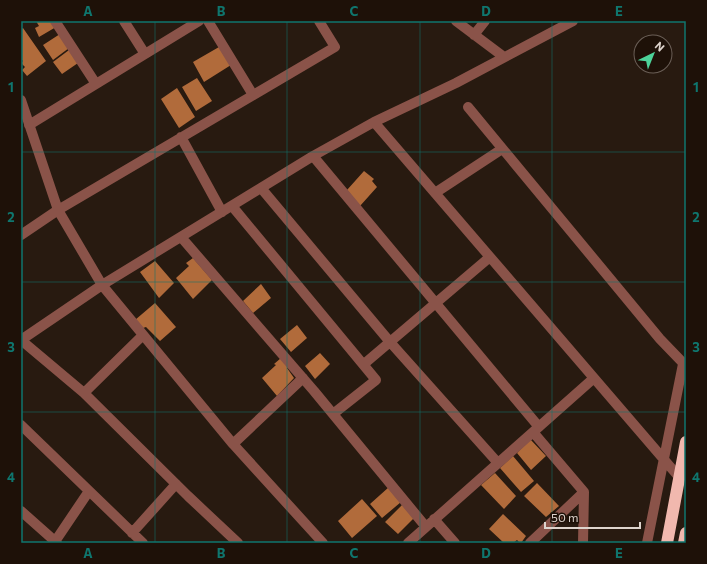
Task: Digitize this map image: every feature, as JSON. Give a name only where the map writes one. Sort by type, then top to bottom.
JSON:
[{"type":"highway","points":[[667,543],[686,442]]},
{"type":"street","points":[[55,21],[96,84]]},
{"type":"street","points":[[124,21],[145,54]]},
{"type":"street","points":[[29,125],[199,21]]},
{"type":"street","points":[[208,21],[253,95]]},
{"type":"street","points":[[21,235],[58,210],[335,47],[319,21]]},
{"type":"street","points":[[456,21],[504,57]]},
{"type":"street","points":[[474,35],[485,21]]},
{"type":"street","points":[[238,543],[84,393],[21,340],[102,285],[313,156],[374,122],[456,83],[573,21]]},
{"type":"street","points":[[21,100],[58,210],[102,285],[234,444],[323,543]]},
{"type":"street","points":[[468,107],[660,340],[685,365],[647,543]]},
{"type":"street","points":[[374,122],[679,477]]},
{"type":"street","points":[[181,138],[222,212]]},
{"type":"street","points":[[435,193],[502,149]]},
{"type":"street","points":[[313,156],[436,303],[584,492],[583,543]]},
{"type":"street","points":[[261,188],[390,342],[498,463]]},
{"type":"street","points":[[232,206],[376,380],[333,414]]},
{"type":"street","points":[[181,237],[303,378],[426,527]]},
{"type":"street","points":[[364,364],[490,257]]},
{"type":"street","points":[[84,393],[143,335]]},
{"type":"street","points":[[234,444],[303,378]]},
{"type":"street","points":[[408,543],[594,378]]},
{"type":"street","points":[[21,425],[143,543]]},
{"type":"street","points":[[132,533],[176,484]]},
{"type":"street","points":[[21,512],[55,543],[89,491]]},
{"type":"street","points":[[530,543],[584,492]]},
{"type":"street","points":[[434,520],[455,543]]},
{"type":"building","points":[[36,21],[52,21],[56,27],[39,37],[35,28],[39,26]]},
{"type":"building","points":[[23,28],[46,61],[27,76],[22,70],[25,67],[21,63],[23,61],[21,59],[21,29]]},
{"type":"building","points":[[60,34],[69,48],[53,60],[43,45]]},
{"type":"building","points":[[219,47],[231,65],[204,82],[193,62]]},
{"type":"building","points":[[69,50],[78,63],[62,74],[53,62]]},
{"type":"building","points":[[197,78],[212,101],[196,111],[182,87]]},
{"type":"building","points":[[177,88],[195,117],[179,128],[161,99]]},
{"type":"building","points":[[364,171],[374,179],[372,181],[377,187],[360,206],[347,190]]},
{"type":"building","points":[[193,258],[212,280],[193,299],[176,278],[189,266],[186,263]]},
{"type":"building","points":[[155,261],[174,283],[159,298],[140,272]]},
{"type":"building","points":[[261,284],[271,298],[253,313],[243,301]]},
{"type":"building","points":[[155,303],[176,327],[160,341],[146,327],[143,328],[135,320]]},
{"type":"building","points":[[297,325],[307,338],[291,352],[280,339]]},
{"type":"building","points":[[320,353],[330,364],[315,379],[305,366]]},
{"type":"building","points":[[281,358],[289,366],[287,368],[294,378],[277,396],[262,378]]},
{"type":"building","points":[[530,439],[546,456],[531,470],[517,453]]},
{"type":"building","points":[[513,456],[534,481],[521,492],[500,468]]},
{"type":"building","points":[[495,473],[516,496],[504,509],[481,485]]},
{"type":"building","points":[[537,483],[559,506],[546,517],[524,496]]},
{"type":"building","points":[[389,487],[401,502],[382,518],[370,504]]},
{"type":"building","points":[[362,499],[377,516],[352,538],[338,521]]},
{"type":"building","points":[[402,505],[414,518],[398,534],[385,522]]},
{"type":"building","points":[[503,514],[526,536],[521,543],[517,540],[513,543],[504,543],[489,529]]}]
